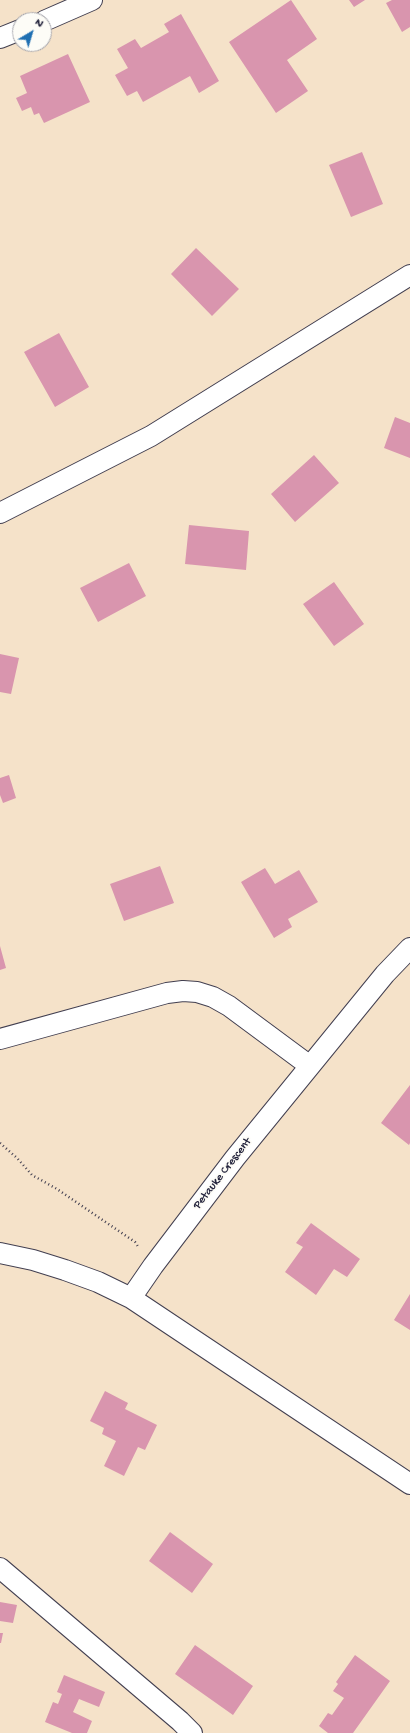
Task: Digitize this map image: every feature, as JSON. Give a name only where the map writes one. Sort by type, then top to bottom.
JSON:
[{"type":"street","points":[[52,18],[92,0]]},
{"type":"street","points":[[0,38],[12,33]]},
{"type":"street","points":[[0,513],[150,436],[410,275]]},
{"type":"street","name":"Petauke Crescent","points":[[131,1298],[153,1266],[235,1158],[385,974],[410,948]]},
{"type":"street","points":[[0,1039],[167,993],[183,991],[197,992],[213,997],[229,1006],[310,1066]]},
{"type":"street","points":[[0,1253],[33,1260],[65,1270],[98,1282],[131,1298],[410,1484]]},
{"type":"street","points":[[0,1568],[180,1721],[192,1733]]},
{"type":"path","points":[[0,1143],[17,1158],[32,1176],[57,1189],[135,1242],[153,1266]]},
{"type":"building","points":[[291,0],[317,39],[287,60],[308,91],[276,113],[229,42]]},
{"type":"building","points":[[349,0],[365,0],[354,7]]},
{"type":"building","points":[[392,0],[410,0],[410,27],[402,32],[386,3]]},
{"type":"building","points":[[181,14],[219,81],[199,93],[190,76],[143,102],[137,91],[127,96],[115,75],[128,68],[117,49],[135,39],[141,48],[169,32],[164,24]]},
{"type":"building","points":[[68,54],[90,102],[44,123],[39,113],[34,115],[31,107],[22,111],[16,98],[27,93],[20,76]]},
{"type":"building","points":[[362,152],[383,204],[351,217],[329,165]]},
{"type":"building","points":[[196,248],[239,289],[212,316],[171,274]]},
{"type":"building","points":[[59,333],[89,387],[55,407],[24,352]]},
{"type":"building","points":[[395,417],[410,423],[410,458],[384,448]]},
{"type":"building","points":[[314,455],[339,483],[295,522],[271,494]]},
{"type":"building","points":[[189,525],[249,531],[246,570],[185,564]]},
{"type":"building","points":[[129,563],[146,596],[98,622],[80,588]]},
{"type":"building","points":[[334,582],[364,624],[334,646],[303,604]]},
{"type":"building","points":[[0,654],[19,658],[11,694],[0,692]]},
{"type":"building","points":[[9,775],[16,798],[3,803],[0,795],[0,778]]},
{"type":"building","points":[[160,866],[174,903],[124,921],[110,884]]},
{"type":"building","points":[[265,868],[275,884],[299,870],[318,902],[288,919],[292,927],[274,938],[241,882]]},
{"type":"building","points":[[0,946],[6,968],[0,970]]},
{"type":"building","points":[[410,1085],[410,1143],[409,1145],[381,1123]]},
{"type":"building","points":[[311,1223],[360,1259],[347,1277],[334,1269],[316,1295],[285,1272],[303,1247],[296,1243]]},
{"type":"building","points":[[410,1294],[410,1330],[394,1320]]},
{"type":"building","points":[[105,1391],[128,1403],[125,1409],[157,1425],[145,1450],[138,1447],[124,1476],[104,1466],[116,1441],[102,1434],[104,1428],[90,1421]]},
{"type":"building","points":[[170,1532],[213,1564],[192,1593],[149,1561]]},
{"type":"building","points":[[0,1602],[17,1605],[13,1623],[0,1621]]},
{"type":"building","points":[[0,1633],[3,1633],[1,1643],[0,1643]]},
{"type":"building","points":[[195,1645],[253,1686],[233,1715],[175,1674]]},
{"type":"building","points":[[355,1655],[390,1681],[353,1733],[328,1733],[319,1726],[328,1713],[332,1715],[344,1698],[333,1691],[338,1684],[336,1682]]},
{"type":"building","points":[[64,1675],[105,1692],[99,1707],[79,1699],[73,1712],[92,1721],[87,1733],[72,1733],[45,1722],[53,1702],[58,1704],[62,1694],[57,1692]]}]
